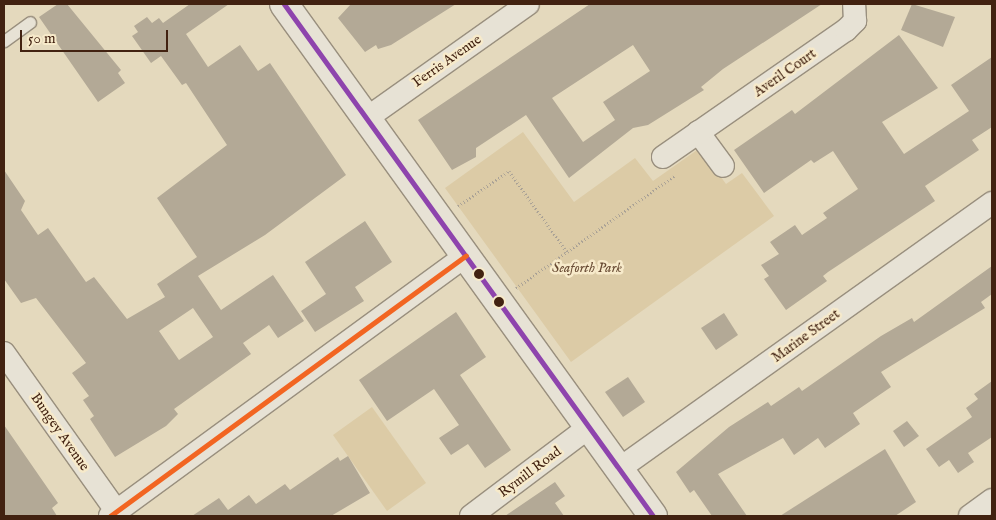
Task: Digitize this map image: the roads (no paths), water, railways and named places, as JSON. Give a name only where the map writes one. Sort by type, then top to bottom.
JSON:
[{"type":"street","points":[[284,4],[653,516]]},
{"type":"street","name":"Ferris Avenue","points":[[367,118],[528,4]]},
{"type":"street","name":"Averil Court","points":[[663,157],[846,30],[855,21],[854,4]]},
{"type":"street","points":[[698,132],[723,166]]},
{"type":"street","name":"Marine Street","points":[[619,469],[992,203]]},
{"type":"street","points":[[114,514],[466,255]]},
{"type":"street","name":"Bungey Avenue","points":[[4,353],[114,514]]},
{"type":"street","name":"Rymill Road","points":[[471,516],[589,427]]},
{"type":"street","points":[[970,516],[992,500]]},
{"type":"lane","points":[[4,41],[30,22]]},
{"type":"park label","name":"Seaforth Park","points":[[587,268]]}]
